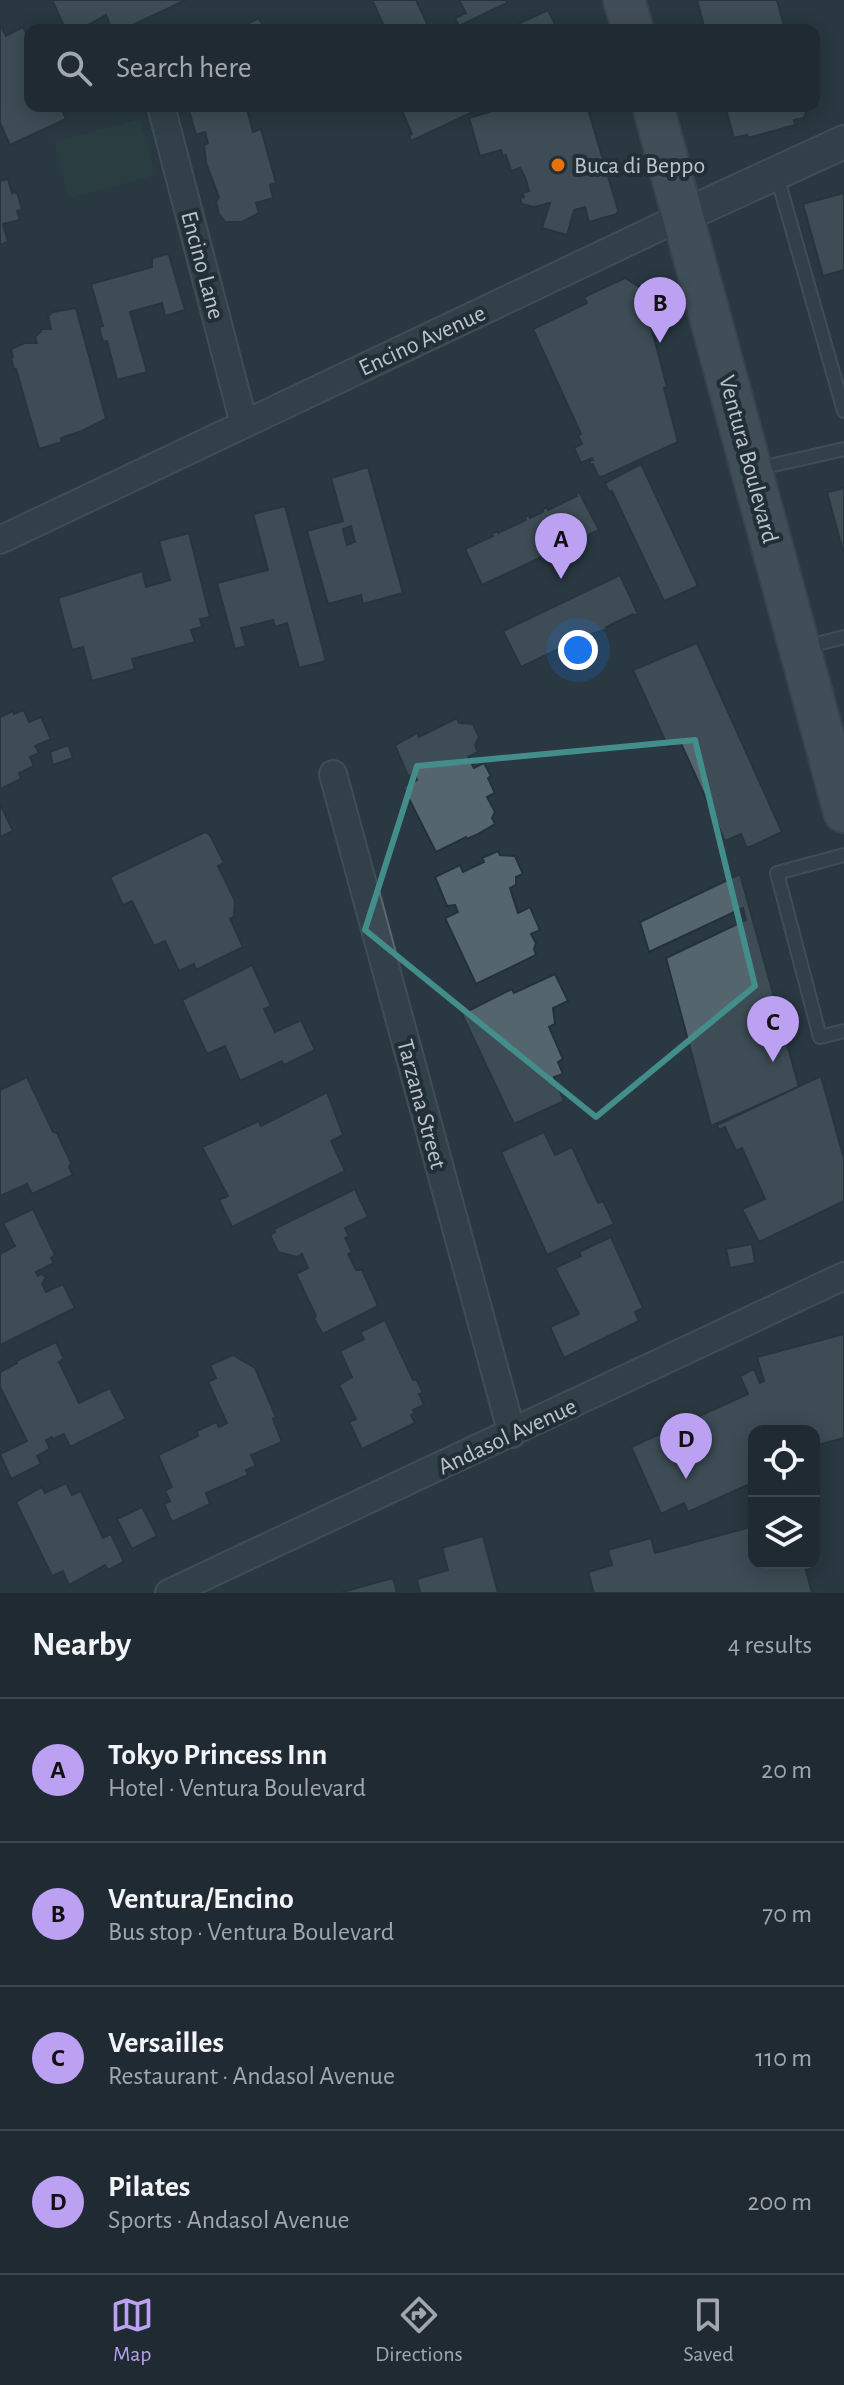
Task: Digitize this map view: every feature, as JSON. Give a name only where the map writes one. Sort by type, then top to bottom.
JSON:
[{"type":"main road","points":[[624,0],[631,24]]},
{"type":"main road","name":"Ventura Boulevard","points":[[655,112],[844,812]]},
{"type":"street","name":"Encino Lane","points":[[163,112],[244,424]]},
{"type":"street","name":"Encino Avenue","points":[[0,540],[844,142]]},
{"type":"street","name":"Tarzana Street","points":[[333,774],[512,1434]]},
{"type":"street","name":"Andasol Avenue","points":[[169,1593],[844,1276]]},
{"type":"lane","points":[[776,173],[844,411]]},
{"type":"lane","points":[[752,470],[844,449]]},
{"type":"lane","points":[[800,648],[844,637]]},
{"type":"lane","points":[[844,855],[777,873],[820,1037],[844,1031]]},
{"type":"highlighted area","points":[[695,740],[755,986],[596,1117],[365,930],[417,766]]},
{"type":"green space","points":[[140,119],[155,175],[69,198],[54,142]]},
{"type":"building","points":[[52,0],[186,0],[135,24],[110,24],[106,15],[90,24],[63,24]]},
{"type":"building","points":[[372,0],[416,0],[427,24],[383,24]]},
{"type":"building","points":[[459,0],[506,0],[507,3],[458,24],[455,18],[466,13]]},
{"type":"building","points":[[697,0],[777,0],[783,24],[703,24]]},
{"type":"building","points":[[548,10],[555,24],[518,24]]},
{"type":"building","points":[[259,18],[262,24],[247,24]]},
{"type":"building","points":[[0,25],[6,36],[23,27],[24,112],[63,112],[66,119],[10,145],[0,123]]},
{"type":"building","points":[[189,112],[248,112],[253,132],[261,129],[276,183],[270,185],[273,198],[256,203],[259,213],[242,222],[225,222],[219,214],[216,202],[219,197],[206,163],[204,145],[208,143],[205,132],[196,135]]},
{"type":"building","points":[[403,112],[473,112],[411,141],[409,136],[412,134]]},
{"type":"building","points":[[490,112],[589,112],[617,214],[589,222],[585,207],[574,210],[567,235],[542,228],[550,203],[534,207],[522,204],[522,193],[529,191],[520,168],[511,171],[501,150],[480,156],[469,118]]},
{"type":"building","points":[[727,112],[806,112],[804,118],[794,120],[795,125],[748,138],[747,135],[734,138]]},
{"type":"building","points":[[8,179],[12,193],[17,192],[22,210],[17,211],[20,220],[3,224],[8,242],[0,245],[0,181]]},
{"type":"building","points":[[844,193],[844,270],[823,276],[803,204]]},
{"type":"building","points":[[167,254],[185,310],[165,316],[162,303],[130,312],[147,372],[117,380],[107,341],[103,342],[99,327],[103,326],[91,284],[152,267],[152,258]]},
{"type":"building","points":[[625,278],[641,288],[678,442],[602,477],[591,465],[589,461],[592,458],[581,463],[574,448],[582,444],[578,435],[581,434],[533,329],[587,303],[584,297]]},
{"type":"building","points":[[76,308],[106,419],[61,438],[62,442],[39,449],[14,369],[11,349],[25,343],[37,343],[35,337],[43,329],[51,329],[48,316],[53,312]]},
{"type":"building","points":[[641,464],[698,586],[664,601],[612,491],[609,492],[605,483]]},
{"type":"building","points":[[368,467],[403,593],[363,604],[361,595],[328,604],[307,531],[343,521],[331,478]],"holes":[[[351,526],[355,542],[347,545],[343,529]]]},
{"type":"building","points":[[844,488],[844,555],[827,492]]},
{"type":"building","points":[[579,492],[599,530],[482,585],[465,549],[497,531],[526,520],[525,517],[529,515],[530,518],[547,507],[548,510],[577,496]]},
{"type":"building","points":[[285,506],[326,661],[299,668],[287,623],[275,627],[273,620],[241,628],[246,646],[235,649],[217,583],[268,570],[253,514]]},
{"type":"building","points":[[189,533],[210,617],[200,619],[202,627],[191,630],[195,642],[132,659],[135,669],[92,681],[83,647],[72,650],[58,598],[142,571],[146,587],[170,580],[159,541]]},
{"type":"building","points":[[620,575],[638,614],[521,667],[503,631]]},
{"type":"building","points":[[697,643],[782,832],[747,848],[741,834],[725,841],[680,741],[668,747],[633,670]]},
{"type":"building","points":[[24,710],[29,722],[41,717],[51,739],[35,746],[39,753],[30,757],[34,766],[19,773],[21,779],[0,789],[0,717]]},
{"type":"building","points":[[457,718],[459,723],[473,724],[479,737],[475,745],[478,752],[468,757],[474,768],[484,763],[491,776],[488,778],[495,793],[487,797],[495,812],[492,818],[495,824],[436,852],[403,787],[417,780],[414,773],[407,774],[395,745]]},
{"type":"building","points":[[68,745],[73,758],[53,765],[50,752]]},
{"type":"building","points":[[0,804],[13,831],[0,837]]},
{"type":"building","points":[[205,832],[210,835],[224,863],[218,866],[235,901],[234,917],[230,919],[243,947],[196,970],[194,964],[179,971],[165,941],[154,946],[132,901],[123,905],[110,877]]},
{"type":"building","points":[[498,851],[500,855],[515,856],[523,874],[516,877],[516,885],[510,888],[518,913],[530,907],[540,930],[531,934],[536,943],[536,955],[476,984],[445,918],[458,912],[455,905],[447,906],[435,877],[460,865],[463,872]]},
{"type":"building","points":[[740,874],[799,1087],[711,1126],[666,958],[746,920],[743,908],[649,952],[640,922]]},
{"type":"building","points":[[252,965],[271,1006],[264,1009],[275,1032],[301,1020],[315,1050],[284,1065],[282,1061],[240,1081],[225,1046],[207,1054],[182,1000]]},
{"type":"building","points":[[555,974],[568,1001],[553,1008],[555,1024],[549,1027],[563,1059],[558,1062],[563,1074],[554,1077],[564,1101],[514,1124],[462,1014],[512,989],[514,993]]},
{"type":"building","points":[[821,1076],[844,1159],[844,1201],[759,1242],[742,1209],[765,1199],[742,1148],[736,1151],[725,1127],[719,1130],[717,1125]]},
{"type":"building","points":[[27,1077],[53,1132],[57,1133],[71,1163],[69,1167],[73,1175],[32,1194],[27,1184],[0,1196],[0,1090]]},
{"type":"building","points":[[327,1092],[343,1135],[331,1141],[345,1171],[232,1227],[219,1200],[228,1196],[202,1147],[259,1121],[261,1126]]},
{"type":"building","points":[[544,1132],[555,1155],[572,1147],[598,1203],[603,1201],[614,1224],[547,1255],[501,1152]]},
{"type":"building","points":[[355,1189],[368,1217],[345,1228],[349,1236],[345,1238],[352,1252],[348,1254],[356,1270],[362,1270],[378,1306],[323,1334],[296,1274],[308,1268],[302,1254],[297,1257],[278,1252],[270,1235],[275,1232],[274,1229]]},
{"type":"building","points":[[33,1209],[55,1255],[51,1258],[54,1263],[36,1272],[38,1276],[46,1277],[42,1284],[46,1292],[63,1284],[75,1308],[0,1345],[0,1254],[15,1246],[3,1223]]},
{"type":"building","points":[[611,1237],[643,1308],[635,1312],[639,1321],[564,1358],[550,1327],[579,1314],[555,1268]]},
{"type":"building","points":[[752,1244],[755,1263],[730,1268],[726,1249]]},
{"type":"building","points":[[385,1320],[413,1380],[416,1379],[423,1393],[419,1394],[424,1405],[413,1410],[415,1413],[411,1415],[415,1423],[362,1449],[349,1422],[356,1419],[339,1385],[352,1377],[340,1351],[364,1339],[360,1332]]},
{"type":"building","points":[[844,1334],[844,1438],[820,1444],[820,1425],[748,1425],[748,1485],[688,1512],[684,1503],[661,1514],[631,1447],[748,1394],[740,1376],[754,1369],[760,1383],[764,1381],[757,1357]]},
{"type":"building","points":[[56,1342],[64,1359],[59,1362],[79,1403],[110,1388],[126,1419],[70,1447],[64,1434],[46,1440],[50,1449],[37,1456],[41,1464],[11,1479],[0,1454],[27,1441],[0,1387],[0,1372]]},
{"type":"building","points":[[233,1355],[255,1368],[276,1417],[273,1419],[282,1442],[251,1455],[256,1466],[246,1470],[248,1475],[206,1493],[210,1504],[172,1522],[164,1504],[170,1501],[165,1491],[172,1487],[158,1455],[198,1436],[197,1431],[216,1422],[219,1427],[227,1423],[208,1382],[216,1378],[210,1365]]},
{"type":"building","points":[[66,1483],[72,1495],[81,1491],[103,1538],[111,1534],[124,1562],[108,1570],[105,1565],[69,1585],[63,1571],[52,1576],[16,1502],[42,1487],[45,1493]]},
{"type":"building","points":[[142,1507],[157,1536],[132,1549],[117,1519]]},
{"type":"building","points":[[748,1528],[748,1569],[806,1569],[812,1593],[594,1593],[588,1572],[612,1565],[608,1550],[651,1538],[655,1553]]},
{"type":"building","points":[[483,1536],[498,1593],[420,1593],[417,1579],[448,1570],[442,1548]]},
{"type":"building","points":[[393,1578],[397,1593],[342,1593],[342,1592]]},
{"type":"place","name":"Buca di Beppo","points":[[558,165]]},
{"type":"place","name":"Ventura/Encino","points":[[660,343]]},
{"type":"place","name":"Tokyo Princess Inn","points":[[561,579]]},
{"type":"place","name":"Versailles","points":[[773,1062]]},
{"type":"place","name":"Pilates","points":[[686,1479]]}]
